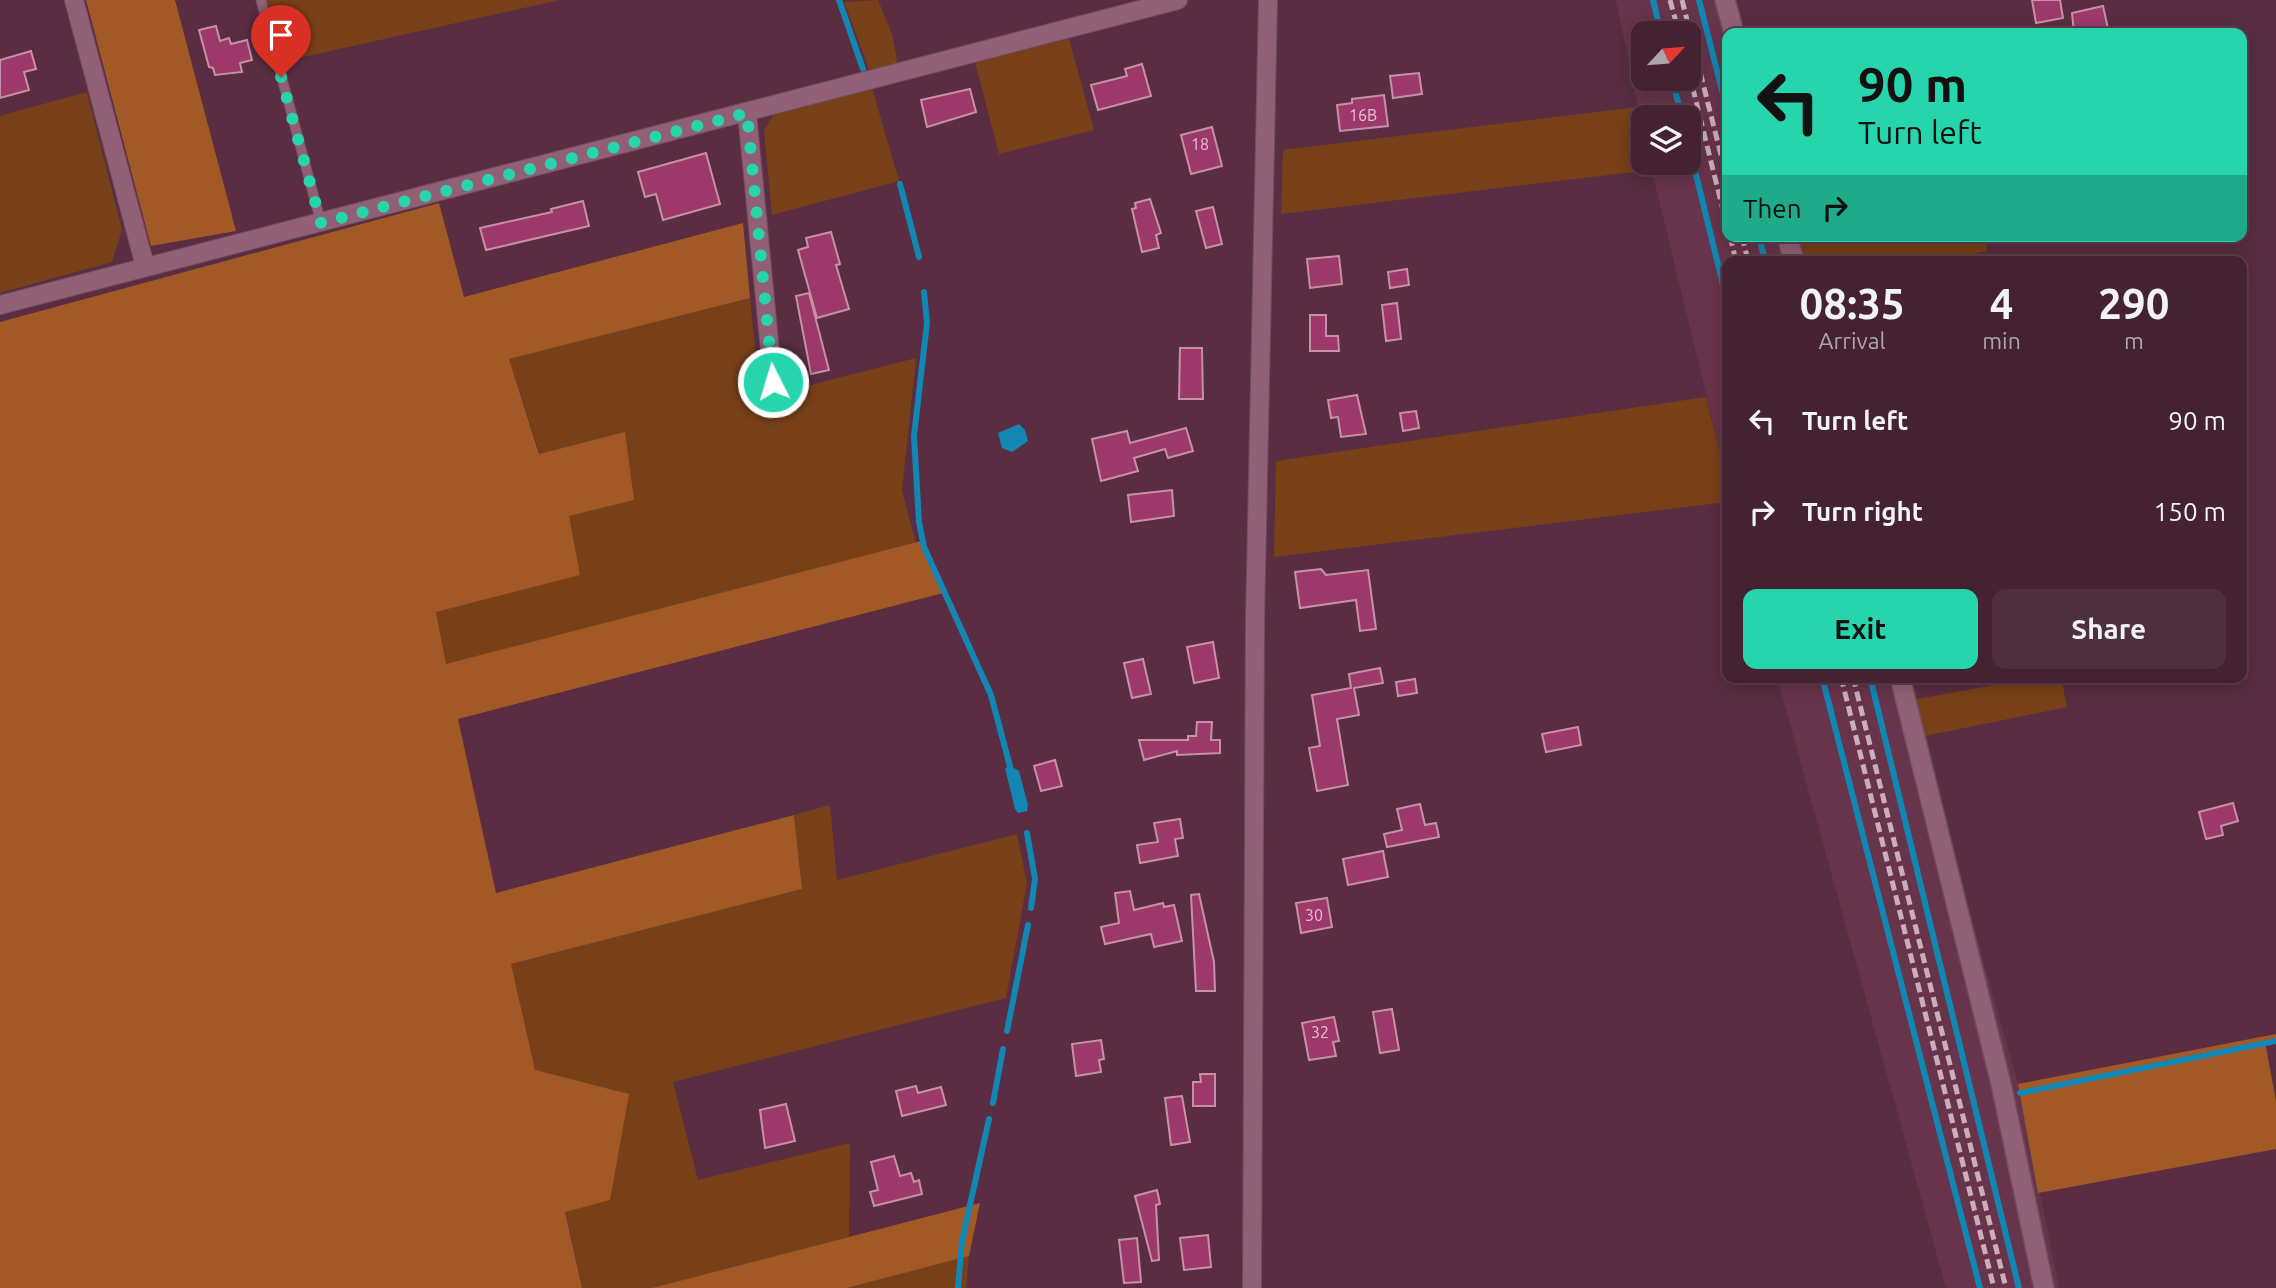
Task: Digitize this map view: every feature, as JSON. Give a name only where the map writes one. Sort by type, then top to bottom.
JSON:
[{"type":"street","points":[[74,0],[145,266]]},
{"type":"street","points":[[0,305],[1178,0]]},
{"type":"street","points":[[1252,1288],[1255,620],[1268,0]]},
{"type":"street","points":[[1725,0],[1733,28]]},
{"type":"street","points":[[747,113],[773,382]]},
{"type":"street","points":[[1901,683],[2001,1084],[2044,1288]]},
{"type":"lane","points":[[261,0],[321,223]]},
{"type":"shaded area","points":[[86,0],[175,0],[236,231],[151,246]]},
{"type":"shaded area","points":[[264,0],[560,0],[281,62]]},
{"type":"shaded area","points":[[878,0],[892,34],[898,66],[870,72],[844,2]]},
{"type":"shaded area","points":[[1616,0],[1734,0],[1728,28],[1722,28],[1722,242],[1801,242],[1805,256],[1722,256],[1722,459],[1653,175],[1701,175],[1701,105],[1638,105],[1635,91],[1701,91],[1701,21],[1631,21],[1631,72]]},
{"type":"shaded area","points":[[1069,39],[1094,130],[999,154],[975,62]]},
{"type":"shaded area","points":[[872,88],[899,181],[772,215],[764,131],[774,114]]},
{"type":"shaded area","points":[[87,92],[122,230],[112,262],[0,293],[0,116]]},
{"type":"shaded area","points":[[1631,108],[1631,172],[1281,214],[1283,150]]},
{"type":"shaded area","points":[[439,203],[464,297],[743,223],[750,298],[509,359],[539,454],[625,432],[634,500],[569,516],[580,575],[436,612],[446,664],[921,541],[943,593],[458,719],[496,893],[794,815],[802,889],[511,964],[535,1070],[629,1094],[610,1200],[565,1212],[582,1288],[0,1288],[0,322]]},
{"type":"shaded area","points":[[1801,242],[1986,242],[1987,251],[1964,256],[1805,256]]},
{"type":"shaded area","points":[[750,298],[760,398],[916,358],[902,490],[916,544],[446,665],[436,612],[579,575],[509,359]]},
{"type":"shaded area","points":[[1706,397],[1722,460],[1722,503],[1274,557],[1276,461]]},
{"type":"shaded area","points":[[1779,683],[1912,683],[1969,910],[2018,1084],[2059,1288],[1946,1288]]},
{"type":"shaded area","points":[[2006,683],[2062,683],[2067,707],[1925,736],[1917,699]]},
{"type":"shaded area","points":[[830,805],[837,880],[1017,834],[1027,883],[1006,998],[673,1082],[698,1180],[850,1143],[849,1237],[652,1288],[582,1288],[511,964],[802,889],[794,815]]},
{"type":"shaded area","points":[[2276,1034],[2276,1039],[2265,1042],[2276,1101],[2276,1149],[2038,1193],[2018,1084]]},
{"type":"shaded area","points":[[980,1203],[969,1256],[847,1288],[652,1288]]},
{"type":"shaded area","points":[[969,1256],[966,1288],[847,1288]]},
{"type":"water","points":[[1019,424],[1025,430],[1028,441],[1012,452],[1002,448],[998,433]]},
{"type":"water","points":[[1010,766],[1019,771],[1028,805],[1027,811],[1018,813],[1015,809],[1005,768]]},
{"type":"building","points":[[2032,0],[2060,0],[2063,18],[2036,23]]},
{"type":"building","points":[[2103,6],[2108,28],[2074,28],[2072,13]]},
{"type":"building","points":[[216,26],[220,41],[229,38],[231,44],[247,40],[252,60],[240,63],[242,72],[215,75],[213,68],[209,67],[199,30]]},
{"type":"building","points":[[31,51],[36,69],[24,72],[29,90],[0,98],[0,60]]},
{"type":"building","points":[[1142,64],[1151,96],[1098,110],[1091,85],[1127,76],[1125,69]]},
{"type":"building","points":[[1419,73],[1422,94],[1393,98],[1390,76]]},
{"type":"building","points":[[970,89],[976,112],[927,127],[921,100]]},
{"type":"building","points":[[1384,95],[1388,126],[1340,131],[1337,105],[1352,103],[1352,99]]},
{"type":"building","points":[[1212,127],[1222,166],[1191,174],[1181,135]]},
{"type":"building","points":[[706,153],[720,204],[663,220],[656,194],[645,197],[638,172]]},
{"type":"building","points":[[1150,199],[1161,233],[1156,235],[1159,248],[1142,252],[1132,209],[1136,208],[1135,203]]},
{"type":"building","points":[[583,201],[589,226],[486,250],[480,228],[552,212],[551,209]]},
{"type":"building","points":[[1213,207],[1222,244],[1206,248],[1196,211]]},
{"type":"building","points":[[831,232],[840,264],[836,265],[849,309],[817,318],[798,250],[808,247],[806,238]]},
{"type":"building","points":[[1339,256],[1342,284],[1310,288],[1307,259]]},
{"type":"building","points":[[1407,269],[1409,285],[1390,288],[1388,272]]},
{"type":"building","points":[[809,293],[829,370],[811,374],[796,296]]},
{"type":"building","points":[[1397,303],[1401,339],[1386,341],[1382,305]]},
{"type":"building","points":[[1310,315],[1326,315],[1326,336],[1338,336],[1339,351],[1310,351]]},
{"type":"building","points":[[1180,348],[1202,348],[1203,399],[1179,399]]},
{"type":"building","points":[[1357,395],[1366,434],[1341,437],[1338,417],[1331,418],[1328,400]]},
{"type":"building","points":[[1416,411],[1419,428],[1403,431],[1400,413]]},
{"type":"building","points":[[1186,428],[1193,451],[1168,458],[1165,449],[1134,458],[1138,471],[1101,481],[1092,439],[1127,431],[1130,443]]},
{"type":"building","points":[[1172,490],[1174,516],[1131,522],[1128,495]]},
{"type":"building","points":[[1321,569],[1326,575],[1368,570],[1376,629],[1360,631],[1356,600],[1300,608],[1295,572]]},
{"type":"building","points":[[1213,642],[1219,678],[1194,683],[1187,647]]},
{"type":"building","points":[[1143,659],[1151,694],[1132,698],[1124,663]]},
{"type":"building","points":[[1380,668],[1383,683],[1354,688],[1359,715],[1337,719],[1348,785],[1317,791],[1309,748],[1320,746],[1312,695],[1351,688],[1349,674]]},
{"type":"building","points":[[1415,679],[1417,693],[1398,696],[1396,682]]},
{"type":"building","points":[[1197,722],[1212,722],[1211,740],[1220,740],[1220,753],[1177,755],[1177,751],[1144,760],[1139,740],[1188,740],[1188,736],[1196,736]]},
{"type":"building","points":[[1578,727],[1581,745],[1546,752],[1542,734]]},
{"type":"building","points":[[1055,760],[1062,786],[1041,791],[1034,766]]},
{"type":"building","points":[[2233,803],[2238,821],[2221,826],[2223,835],[2206,839],[2199,812]]},
{"type":"building","points":[[1420,804],[1425,825],[1436,823],[1439,837],[1387,847],[1384,834],[1402,830],[1397,809]]},
{"type":"building","points":[[1180,819],[1183,838],[1175,839],[1178,856],[1140,863],[1137,845],[1158,842],[1154,823]]},
{"type":"building","points":[[1383,851],[1388,877],[1348,885],[1343,859]]},
{"type":"building","points":[[1130,891],[1134,910],[1163,903],[1164,907],[1174,905],[1182,941],[1154,947],[1151,934],[1105,944],[1101,927],[1119,923],[1115,893]]},
{"type":"building","points":[[1199,894],[1214,962],[1215,991],[1196,991],[1191,895]]},
{"type":"building","points":[[1327,898],[1332,927],[1301,933],[1296,903]]},
{"type":"building","points":[[1392,1009],[1399,1050],[1380,1053],[1373,1012]]},
{"type":"building","points":[[1334,1017],[1339,1041],[1333,1042],[1336,1056],[1309,1060],[1302,1023]]},
{"type":"building","points":[[1101,1040],[1104,1059],[1099,1060],[1101,1072],[1076,1076],[1072,1044]]},
{"type":"building","points":[[1200,1074],[1215,1074],[1215,1106],[1193,1106],[1193,1082],[1201,1082]]},
{"type":"building","points":[[916,1086],[918,1093],[941,1087],[946,1105],[902,1116],[896,1091]]},
{"type":"building","points":[[1182,1096],[1190,1142],[1171,1145],[1165,1098]]},
{"type":"building","points":[[786,1104],[795,1141],[765,1148],[760,1110]]},
{"type":"building","points":[[894,1156],[900,1176],[911,1173],[914,1182],[919,1180],[922,1194],[874,1206],[870,1192],[878,1190],[871,1162]]},
{"type":"building","points":[[1157,1190],[1160,1204],[1156,1205],[1159,1260],[1152,1261],[1135,1196]]},
{"type":"building","points":[[1208,1235],[1211,1267],[1184,1270],[1180,1238]]},
{"type":"building","points":[[1137,1238],[1141,1282],[1124,1283],[1119,1240]]},
{"type":"waterway","points":[[839,0],[863,69]]},
{"type":"waterway","points":[[1653,0],[1658,21]]},
{"type":"waterway","points":[[1699,0],[1722,90]]},
{"type":"waterway","points":[[1675,91],[1679,105]]},
{"type":"waterway","points":[[1696,175],[1722,281]]},
{"type":"waterway","points":[[900,184],[919,257]]},
{"type":"waterway","points":[[1760,242],[1764,256]]},
{"type":"waterway","points":[[924,292],[927,323],[914,436],[919,522],[924,547],[991,695],[1012,774]]},
{"type":"waterway","points":[[1824,683],[1980,1288]]},
{"type":"waterway","points":[[1871,683],[2019,1288]]},
{"type":"waterway","points":[[1027,833],[1035,879],[1031,908]]},
{"type":"waterway","points":[[1007,1031],[1028,925]]},
{"type":"waterway","points":[[2020,1093],[2276,1041]]},
{"type":"waterway","points":[[993,1103],[1003,1049]]},
{"type":"waterway","points":[[958,1288],[962,1241],[989,1119]]},
{"type":"railway","points":[[1670,0],[1676,21]]},
{"type":"railway","points":[[1682,0],[1722,159]]},
{"type":"railway","points":[[1693,91],[1722,206]]},
{"type":"railway","points":[[1731,242],[1735,256]]},
{"type":"railway","points":[[1743,242],[1747,256]]},
{"type":"railway","points":[[1843,683],[1994,1288]]},
{"type":"railway","points":[[1855,683],[2006,1288]]},
{"type":"route","points":[[281,77],[321,223],[747,113],[751,127],[773,382]]}]
